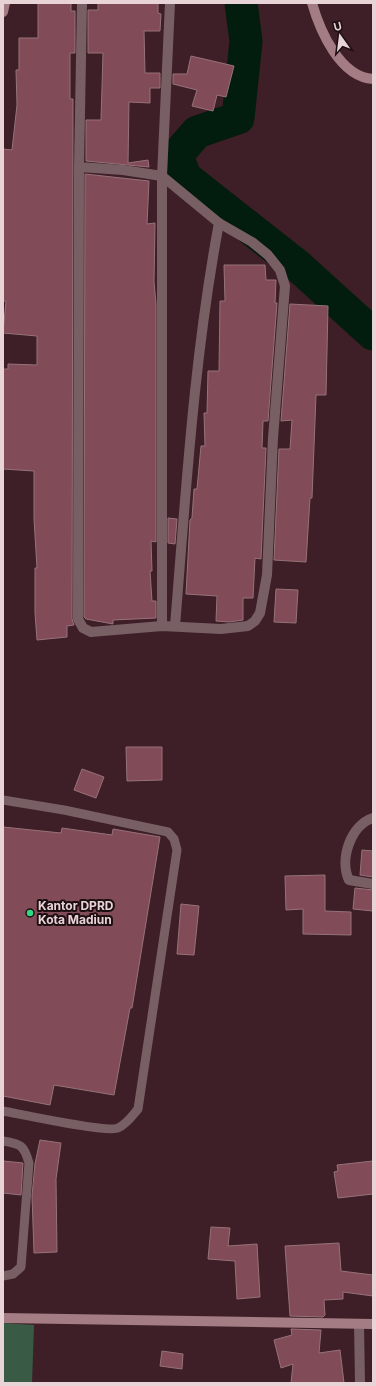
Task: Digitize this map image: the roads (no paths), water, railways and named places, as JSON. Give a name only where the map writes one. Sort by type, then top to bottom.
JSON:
[{"type":"street","points":[[3,12],[4,3]]},
{"type":"street","points":[[79,167],[123,170],[162,176],[219,223],[252,242],[268,256],[280,270],[284,286],[272,438],[267,575],[260,613],[255,621],[248,626],[221,629],[162,626],[91,632],[83,628],[78,619],[79,167],[82,3]]},
{"type":"street","points":[[162,626],[162,176],[170,3]]},
{"type":"street","points":[[312,3],[324,36],[334,52],[351,70],[368,79],[373,79]]},
{"type":"street","points":[[175,626],[187,480],[206,291],[219,223]]},
{"type":"street","points":[[373,818],[362,823],[354,832],[345,868],[349,880],[373,884]]},
{"type":"street","points":[[3,1318],[373,1324]]},
{"type":"street","points":[[359,1324],[360,1383]]},
{"type":"lane","points":[[3,800],[64,810],[168,832],[174,839],[177,850],[138,1109],[127,1123],[117,1129],[85,1126],[3,1111]]},
{"type":"lane","points":[[3,1141],[18,1144],[25,1149],[29,1163],[21,1267],[13,1274],[3,1276]]},
{"type":"waterway","points":[[241,3],[246,41],[238,118],[197,132],[177,155],[185,177],[298,266],[373,334]]},
{"type":"place","name":"Kantor DPRD Kota Madiun","points":[[30,913]]}]
